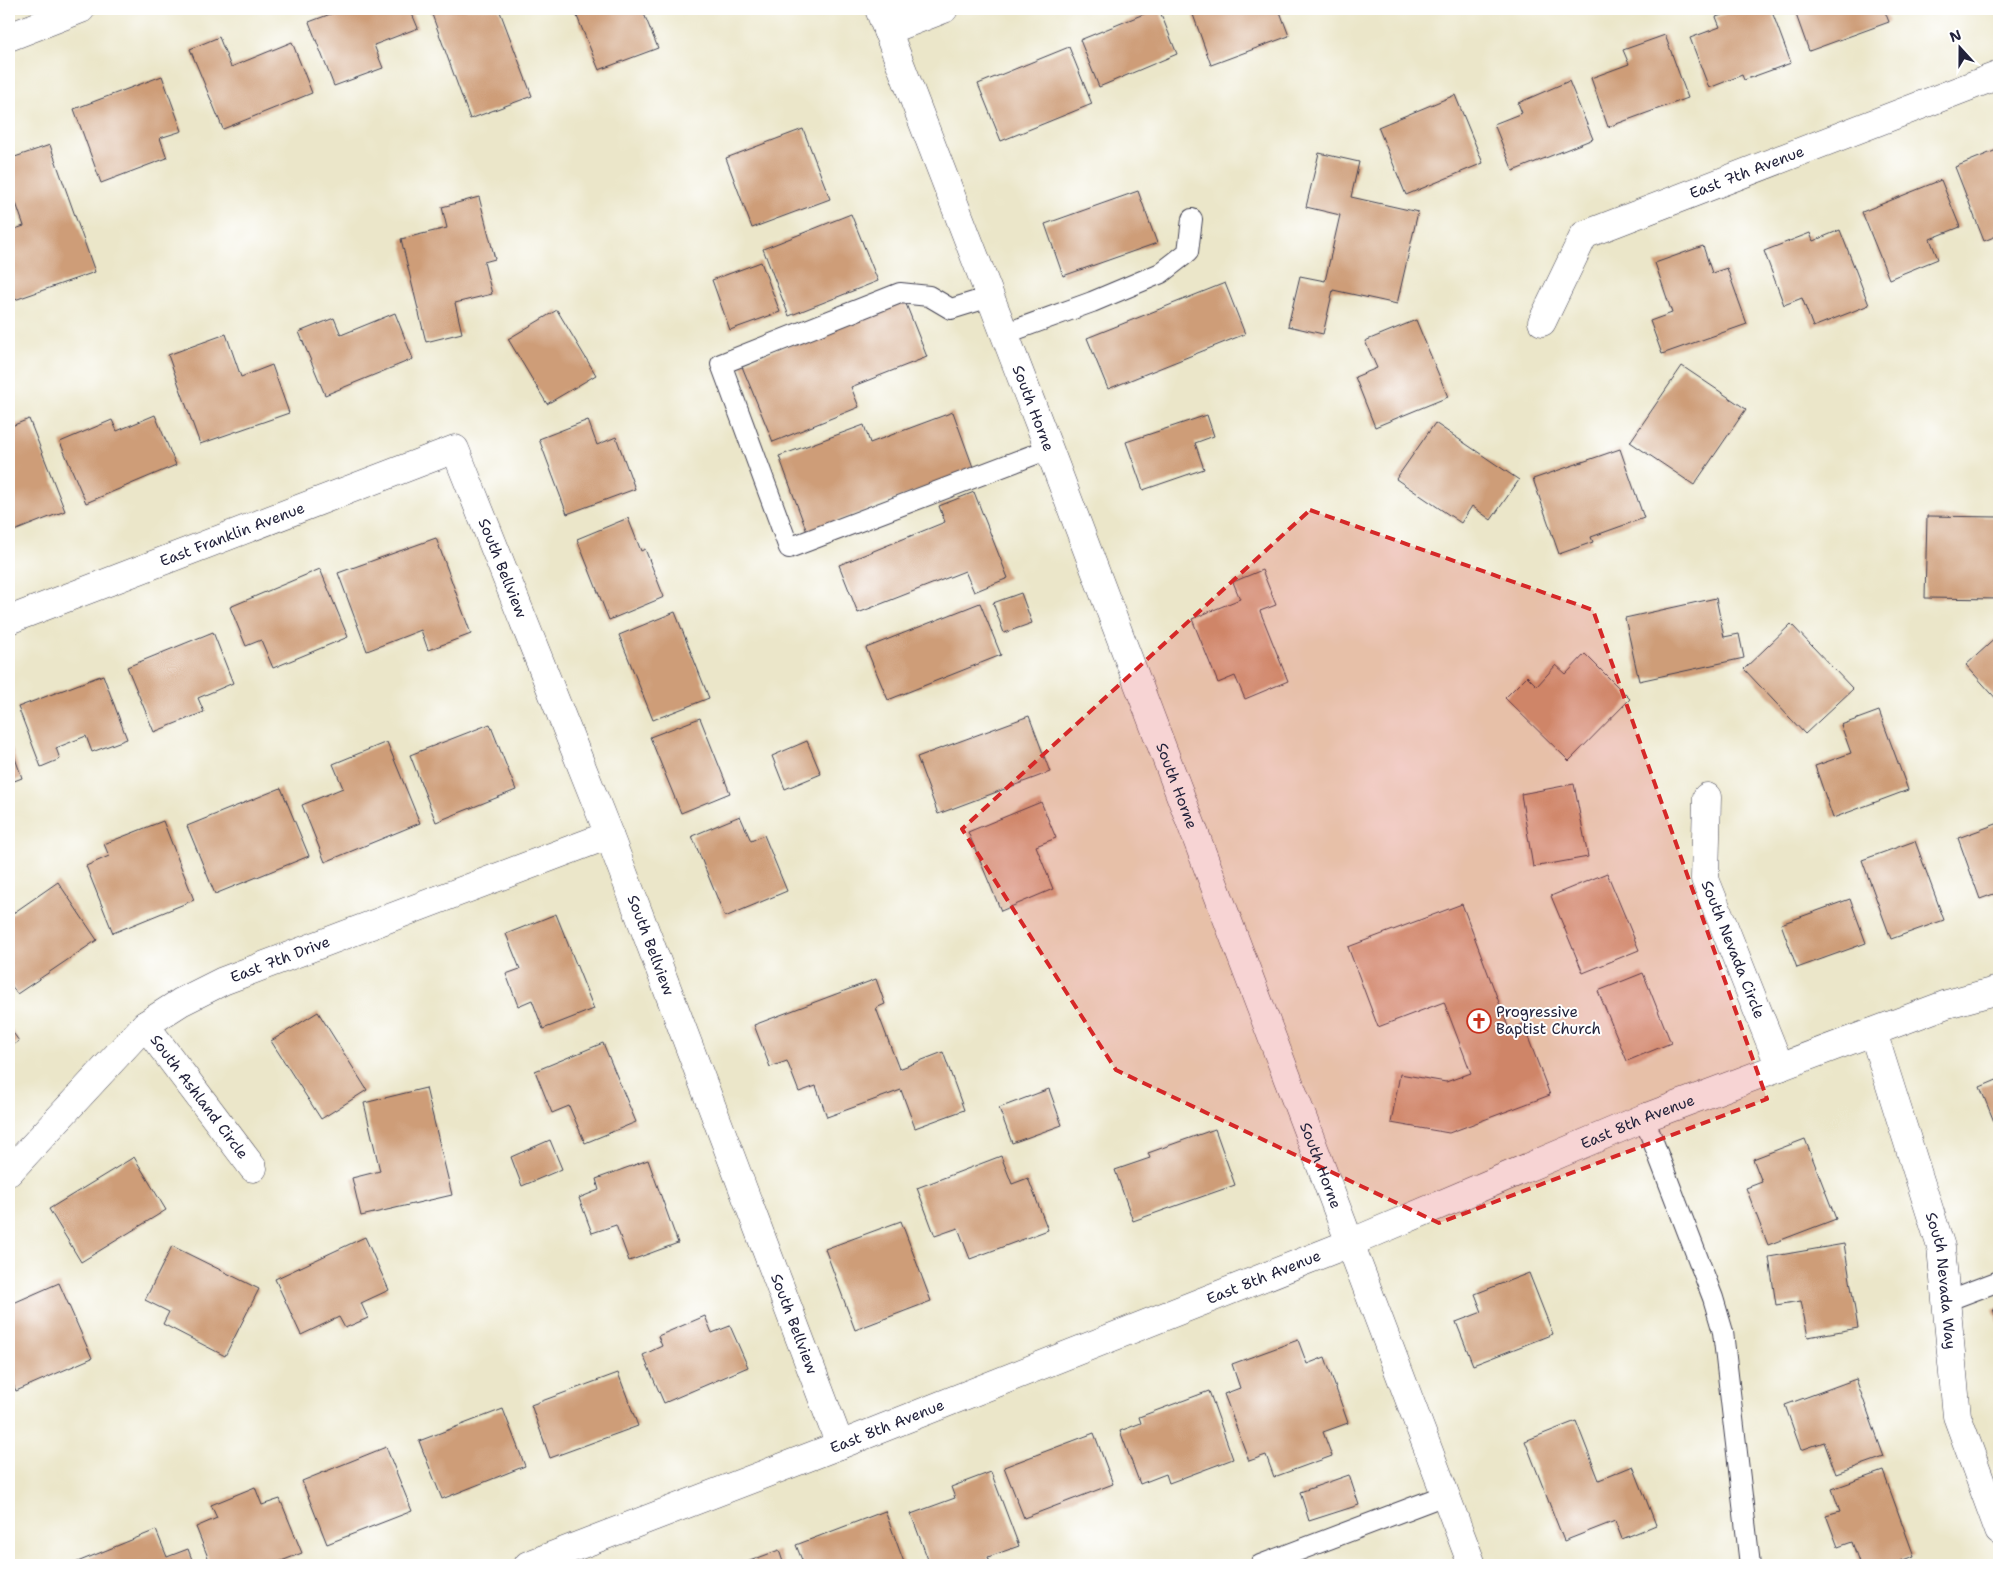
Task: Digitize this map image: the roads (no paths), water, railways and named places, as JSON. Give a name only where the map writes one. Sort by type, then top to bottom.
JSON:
[{"type":"street","points":[[9,37],[81,9]]},
{"type":"street","points":[[883,20],[944,9]]},
{"type":"street","name":"South Horne","points":[[883,20],[1049,449],[1472,1565]]},
{"type":"street","name":"East 7th Avenue","points":[[1542,322],[1584,235],[1999,74]]},
{"type":"street","name":"East Franklin Avenue","points":[[9,620],[455,449]]},
{"type":"street","name":"South Bellview","points":[[455,449],[609,835],[840,1445]]},
{"type":"street","name":"South Nevada Circle","points":[[1707,797],[1705,879],[1780,1067]]},
{"type":"street","name":"East 7th Drive","points":[[9,1172],[145,1025],[181,1002],[223,981],[609,835]]},
{"type":"street","name":"East 8th Avenue","points":[[528,1565],[840,1445],[1350,1243],[1644,1118],[1947,1004],[1999,990]]},
{"type":"street","name":"South Ashland Circle","points":[[145,1025],[254,1168]]},
{"type":"street","name":"South Nevada Way","points":[[1872,1032],[1941,1247],[1957,1416],[1999,1531]]},
{"type":"lane","points":[[1004,334],[1092,302],[1161,274],[1188,252],[1192,218]]},
{"type":"lane","points":[[990,297],[952,309],[930,296],[900,293],[721,364],[789,548],[1049,449]]},
{"type":"lane","points":[[1644,1118],[1713,1298],[1723,1332],[1750,1565]]},
{"type":"lane","points":[[1946,1301],[1999,1281]]},
{"type":"lane","points":[[1260,1565],[1445,1494]]},
{"type":"place","name":"Progressive Baptist Church","points":[[1479,1021]]}]
